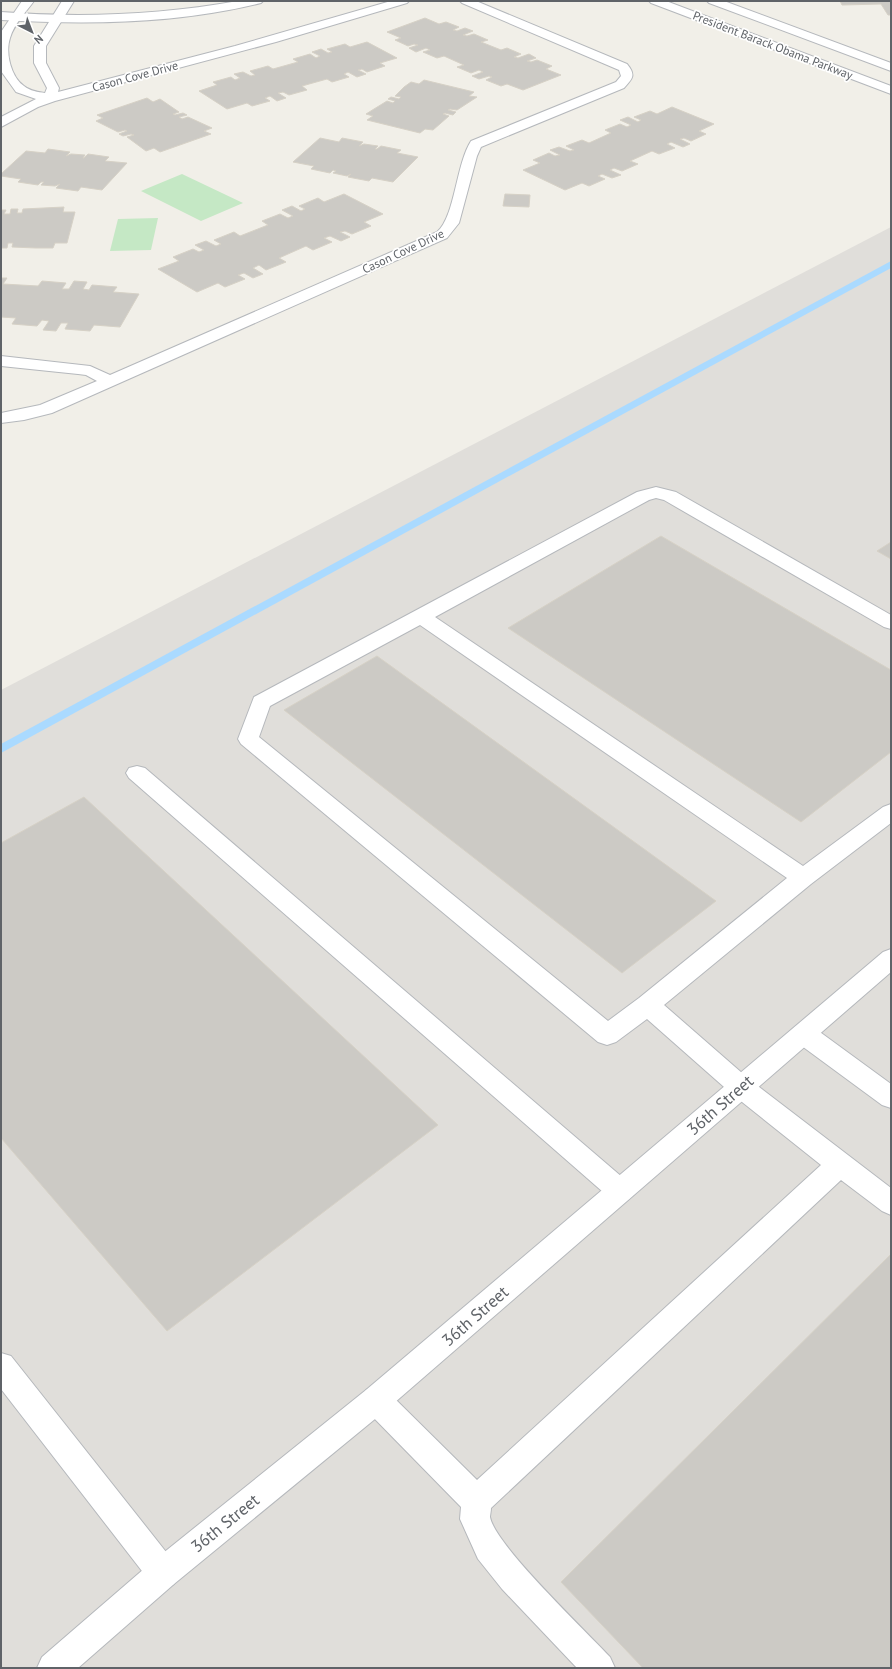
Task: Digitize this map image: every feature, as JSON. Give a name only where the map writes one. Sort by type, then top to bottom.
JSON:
[{"type":"street","points":[[9,5],[26,3],[44,6],[65,4],[127,7],[183,1]]},
{"type":"street","points":[[1,16],[103,19],[192,12],[257,1]]},
{"type":"street","name":"Cason Cove Drive","points":[[1,123],[30,105],[50,98],[137,76],[404,1]]},
{"type":"street","name":"Cason Cove Drive","points":[[1,418],[24,415],[46,408],[442,235],[447,232],[452,223],[470,156],[476,144],[620,85],[627,77],[627,72],[623,67],[466,1]]},
{"type":"street","name":"President Barack Obama Parkway","points":[[655,1],[891,90]]},
{"type":"street","name":"President Barack Obama Parkway","points":[[713,1],[891,67]]},
{"type":"street","name":"Cason Cove Drive","points":[[26,3],[4,37],[1,48],[5,67],[10,78],[20,88],[32,94],[50,98]]},
{"type":"street","points":[[50,98],[53,88],[40,63],[40,46],[65,4]]},
{"type":"street","points":[[1,362],[78,368],[90,371],[110,381]]},
{"type":"street","points":[[891,623],[670,496],[656,492],[643,496],[421,617],[260,702],[248,739],[607,1035],[648,1005],[803,878],[891,812]]},
{"type":"street","points":[[421,617],[803,878]]},
{"type":"street","points":[[137,773],[620,1191]]},
{"type":"street","name":"36th Street","points":[[53,1668],[163,1573],[376,1400],[891,958]]},
{"type":"street","points":[[648,1005],[741,1087],[891,1203]]},
{"type":"street","points":[[804,1034],[891,1098]]},
{"type":"street","points":[[599,1668],[513,1578],[489,1548],[475,1519],[477,1501],[840,1164]]},
{"type":"street","points":[[1,1366],[163,1573]]},
{"type":"street","points":[[376,1400],[477,1501]]},
{"type":"shaded area","points":[[891,227],[891,1668],[1,1668],[1,690]]},
{"type":"green space","points":[[182,174],[243,203],[201,221],[141,191]]},
{"type":"green space","points":[[158,218],[151,250],[110,251],[118,219]]},
{"type":"building","points":[[840,1],[891,1],[891,15],[888,15],[881,4],[842,5]]},
{"type":"building","points":[[425,18],[439,24],[446,22],[459,27],[453,30],[457,31],[465,28],[473,31],[463,35],[467,36],[474,34],[488,40],[481,42],[501,50],[507,48],[521,54],[514,57],[518,58],[529,54],[536,58],[527,61],[531,62],[537,60],[552,66],[546,69],[561,75],[523,90],[507,84],[501,86],[486,80],[492,77],[489,76],[479,79],[472,76],[483,72],[479,70],[471,73],[457,67],[464,65],[444,56],[437,58],[423,52],[430,50],[426,48],[416,52],[409,48],[418,45],[414,44],[408,46],[395,40],[401,38],[387,32]]},
{"type":"building","points":[[367,42],[397,58],[380,63],[385,66],[367,72],[362,69],[358,70],[366,74],[357,77],[348,72],[344,74],[349,77],[332,82],[327,79],[302,86],[307,90],[289,95],[283,92],[278,93],[286,98],[277,101],[270,96],[265,98],[270,101],[252,106],[247,103],[227,109],[199,91],[217,85],[213,82],[231,77],[235,80],[240,78],[234,74],[243,72],[251,76],[255,75],[250,71],[268,66],[273,69],[298,62],[293,59],[310,54],[316,58],[320,56],[312,52],[321,49],[328,53],[332,52],[327,49],[345,44],[350,47]]},
{"type":"building","points":[[424,80],[474,92],[469,96],[477,97],[457,110],[448,110],[456,112],[453,115],[443,114],[449,116],[433,130],[425,129],[420,133],[367,120],[373,116],[366,114],[387,101],[393,103],[395,101],[388,99],[391,97],[399,99],[401,97],[395,96],[411,82],[419,84]]},
{"type":"building","points":[[147,98],[153,102],[160,99],[179,112],[173,114],[183,113],[187,115],[179,117],[182,119],[188,117],[212,128],[204,131],[211,134],[160,152],[154,148],[146,151],[127,137],[134,135],[131,134],[123,136],[119,134],[127,131],[125,130],[118,132],[96,121],[103,118],[97,115]]},
{"type":"building","points":[[672,107],[714,124],[699,131],[706,134],[691,141],[684,138],[680,139],[690,144],[683,147],[671,142],[667,144],[675,148],[659,154],[652,151],[630,161],[638,164],[622,171],[614,168],[610,170],[621,175],[612,178],[602,174],[598,176],[605,179],[589,186],[582,183],[565,190],[523,170],[540,163],[533,160],[549,153],[555,156],[560,155],[550,150],[559,147],[570,151],[574,150],[566,146],[582,140],[589,143],[611,133],[605,130],[620,124],[627,127],[631,125],[620,120],[628,117],[638,122],[641,120],[634,117],[650,111],[657,114]]},
{"type":"building","points":[[320,138],[339,142],[342,138],[363,142],[359,146],[364,144],[378,146],[375,149],[377,149],[381,146],[401,150],[397,153],[418,157],[393,182],[372,178],[369,181],[348,177],[351,174],[347,176],[333,173],[336,171],[333,170],[330,173],[311,169],[314,166],[293,162]]},
{"type":"building","points":[[48,149],[70,152],[66,156],[71,154],[85,155],[84,158],[88,154],[109,157],[105,161],[127,163],[102,190],[81,187],[78,191],[56,188],[60,184],[55,186],[41,185],[44,182],[41,182],[38,185],[18,182],[21,179],[1,176],[1,174],[26,151],[45,153]]},
{"type":"building","points":[[344,194],[383,214],[364,222],[371,226],[352,234],[345,231],[340,232],[350,237],[341,241],[330,236],[324,238],[332,242],[313,250],[306,246],[279,258],[286,262],[266,270],[259,265],[253,268],[263,274],[253,278],[244,273],[238,275],[245,279],[225,287],[218,283],[197,292],[158,269],[179,261],[173,257],[193,249],[199,252],[204,250],[195,245],[206,241],[216,246],[221,244],[214,240],[234,232],[240,236],[268,225],[262,221],[280,214],[288,218],[293,216],[282,210],[292,206],[301,211],[305,209],[299,206],[318,198],[324,202]]},
{"type":"building","points":[[505,194],[530,195],[529,207],[503,206]]},
{"type":"building","points":[[64,207],[63,212],[75,212],[67,243],[55,243],[53,248],[36,248],[12,247],[13,243],[8,243],[7,248],[1,248],[1,210],[6,210],[4,214],[10,214],[11,209],[18,209],[17,213],[22,213],[23,209]]},
{"type":"building","points":[[1,278],[7,278],[3,284],[38,286],[42,281],[66,283],[62,289],[69,289],[74,281],[87,282],[83,289],[89,290],[92,285],[117,287],[113,292],[139,294],[120,327],[94,325],[90,331],[65,329],[68,323],[61,323],[56,331],[43,330],[49,321],[42,320],[37,326],[12,324],[16,318],[1,317]]},
{"type":"building","points":[[661,536],[891,670],[891,752],[801,822],[508,628]]},
{"type":"building","points":[[891,542],[891,559],[877,551]]},
{"type":"building","points":[[377,656],[716,901],[622,973],[284,710]]},
{"type":"building","points":[[84,797],[438,1125],[167,1331],[1,1138],[1,843]]},
{"type":"building","points":[[891,1254],[891,1668],[643,1668],[561,1582]]},
{"type":"waterway","points":[[1,749],[891,264]]}]
